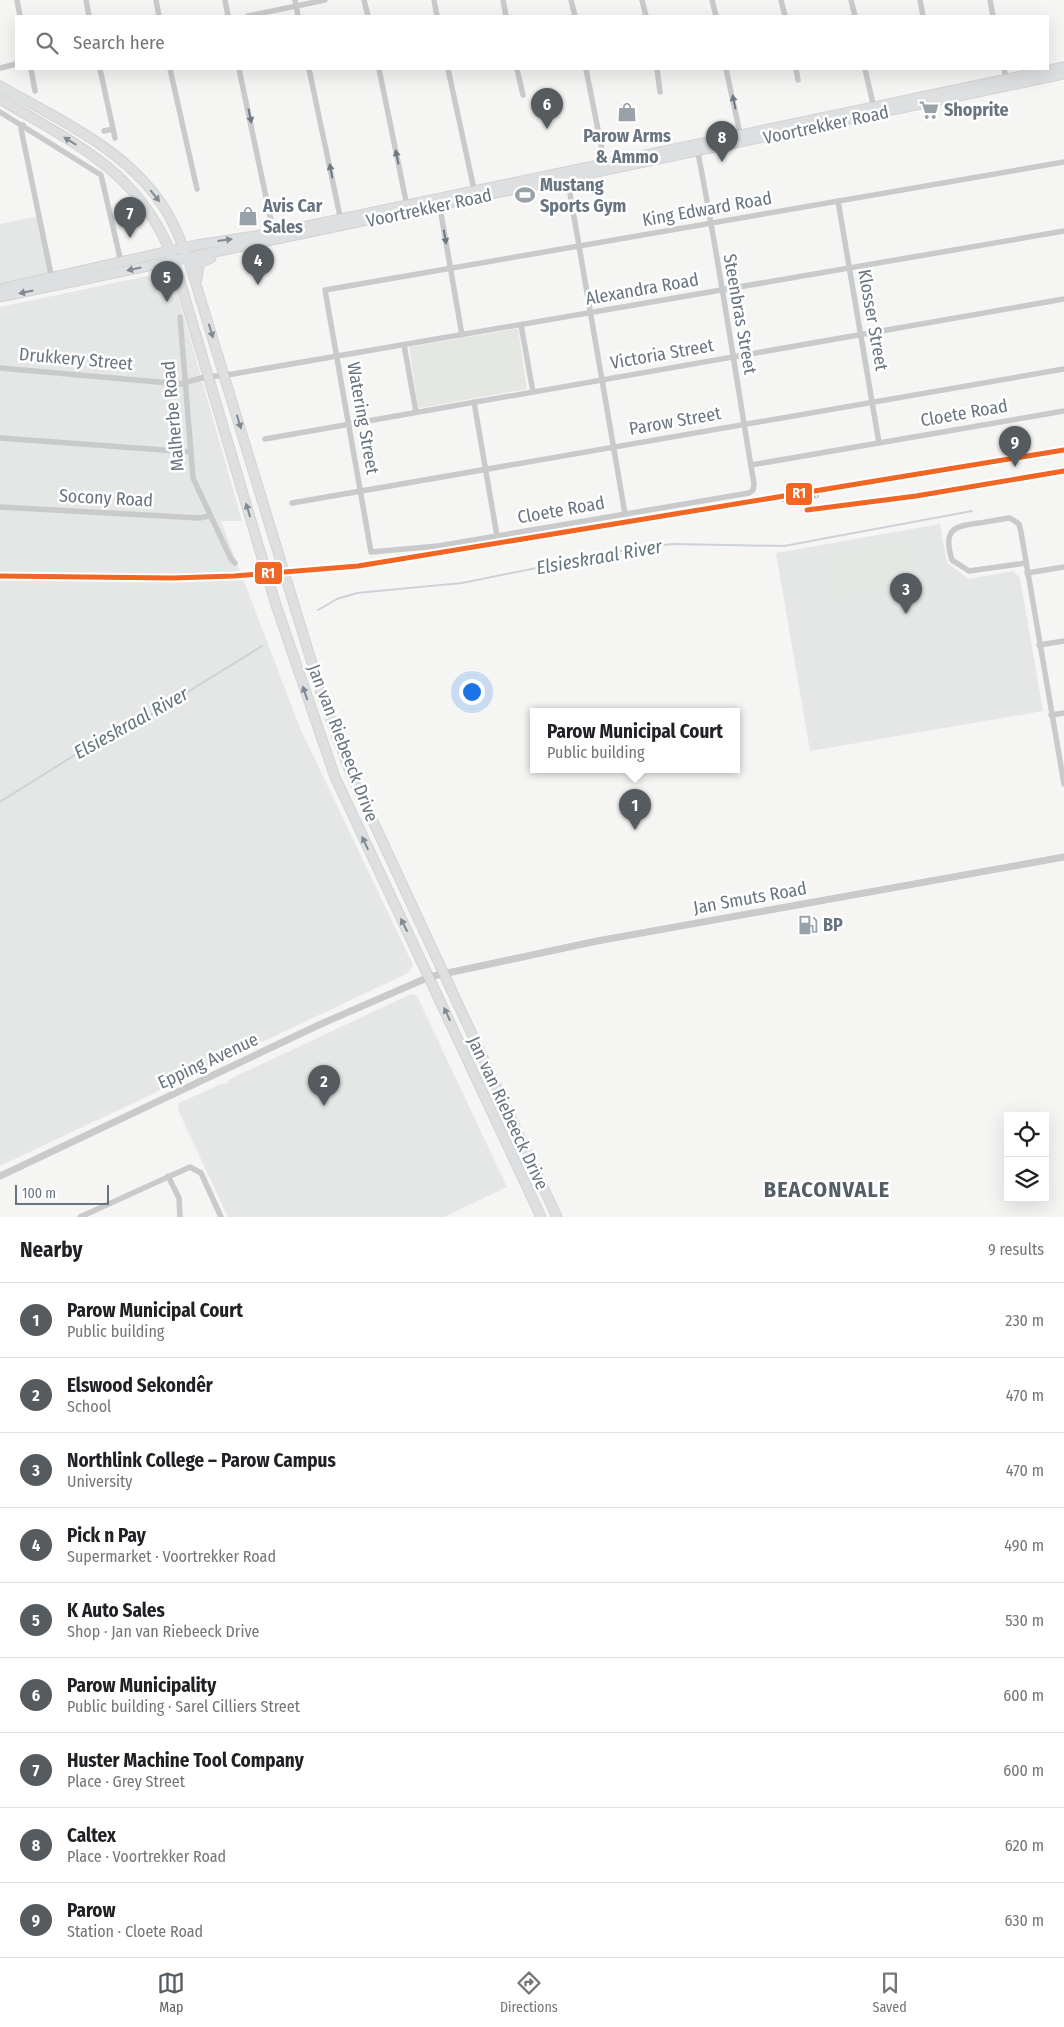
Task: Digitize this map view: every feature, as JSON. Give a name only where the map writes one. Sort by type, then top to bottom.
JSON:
[{"type":"main road","name":"Voortrekker Road","points":[[0,297],[121,262],[170,251],[275,236],[408,209],[875,111],[1007,82],[1064,67]]},
{"type":"main road","name":"Voortrekker Road","points":[[1007,82],[1064,74]]},
{"type":"main road","name":"Jan van Riebeeck Drive","points":[[0,86],[82,132],[123,163],[159,200],[172,221],[188,258],[322,696],[351,774],[442,974],[557,1217]]},
{"type":"main road","name":"Jan van Riebeeck Drive","points":[[0,99],[78,146],[121,178],[150,211],[170,251],[276,605],[335,777],[541,1217]]},
{"type":"main road","name":"Voortrekker Road","points":[[0,289],[174,261],[238,248],[275,236]]},
{"type":"main road","points":[[197,286],[197,266],[201,260],[225,254],[238,248]]},
{"type":"street","points":[[17,0],[20,15]]},
{"type":"street","points":[[86,0],[89,15]]},
{"type":"street","points":[[156,0],[159,15]]},
{"type":"street","points":[[225,0],[228,15]]},
{"type":"street","points":[[252,15],[296,3],[325,0]]},
{"type":"street","points":[[364,0],[368,15]]},
{"type":"street","points":[[434,0],[437,15]]},
{"type":"street","points":[[503,0],[506,15]]},
{"type":"street","points":[[571,0],[575,15]]},
{"type":"street","points":[[642,0],[646,15]]},
{"type":"street","points":[[712,0],[716,15]]},
{"type":"street","points":[[781,0],[785,15]]},
{"type":"street","points":[[851,0],[854,15]]},
{"type":"street","points":[[920,0],[923,15]]},
{"type":"street","points":[[990,0],[994,15]]},
{"type":"street","points":[[0,68],[15,64]]},
{"type":"street","points":[[31,70],[35,91]]},
{"type":"street","points":[[100,70],[115,138]]},
{"type":"street","points":[[170,70],[196,190]]},
{"type":"street","points":[[239,70],[275,236]]},
{"type":"street","points":[[310,70],[341,222]]},
{"type":"street","points":[[379,70],[408,209]]},
{"type":"street","points":[[448,70],[475,195]]},
{"type":"street","points":[[517,70],[522,95]]},
{"type":"street","points":[[586,70],[605,168]]},
{"type":"street","points":[[726,70],[742,139]]},
{"type":"street","points":[[796,70],[798,80]]},
{"type":"street","points":[[866,70],[875,111]]},
{"type":"street","points":[[1004,70],[1007,82]]},
{"type":"street","points":[[657,71],[660,92]]},
{"type":"street","points":[[0,112],[101,175],[121,262]]},
{"type":"street","points":[[23,125],[21,129],[52,282]]},
{"type":"street","points":[[104,131],[113,129]]},
{"type":"street","name":"Steenbras Street","points":[[696,148],[754,488]]},
{"type":"street","name":"King Edward Road","points":[[325,290],[1064,162]]},
{"type":"street","points":[[567,175],[625,514]]},
{"type":"street","name":"Klosser Street","points":[[838,201],[879,443]]},
{"type":"street","points":[[439,202],[462,335]]},
{"type":"street","name":"Alexandra Road","points":[[208,377],[224,376],[1064,231]]},
{"type":"street","name":"Watering Street","points":[[325,290],[371,552]]},
{"type":"street","name":"Victoria Street","points":[[265,439],[1064,300]]},
{"type":"street","name":"Malherbe Road","points":[[180,317],[193,478],[210,516],[235,562]]},
{"type":"street","points":[[521,325],[533,392]]},
{"type":"street","points":[[404,345],[416,412]]},
{"type":"street","name":"Drukkery Street","points":[[0,368],[186,382],[208,377]]},
{"type":"street","name":"Parow Street","points":[[292,503],[1064,369]]},
{"type":"street","points":[[474,402],[497,536]]},
{"type":"street","name":"Cloete Road","points":[[751,465],[1064,411]]},
{"type":"street","points":[[0,438],[191,452]]},
{"type":"street","name":"Cloete Road","points":[[371,552],[438,546],[749,493],[754,488]]},
{"type":"street","name":"Socony Road","points":[[0,507],[199,518],[210,516]]},
{"type":"street","points":[[1026,563],[969,571],[952,560],[949,546],[950,533],[962,525],[1010,518],[1019,524],[1021,532],[1051,715],[1064,784]]},
{"type":"street","points":[[1027,573],[1064,567]]},
{"type":"street","points":[[1039,645],[1064,641]]},
{"type":"street","points":[[1051,715],[1064,713]]},
{"type":"street","name":"Jan Smuts Road","points":[[430,977],[597,941],[1064,857]]},
{"type":"street","name":"Epping Avenue","points":[[0,1176],[398,988],[430,977]]},
{"type":"street","points":[[80,1217],[190,1167],[201,1173],[221,1217]]},
{"type":"street","points":[[168,1176],[179,1198],[180,1217]]},
{"type":"shaded area","points":[[38,216],[51,277],[0,288],[0,224]]},
{"type":"shaded area","points":[[171,271],[242,521],[221,521],[300,728],[413,965],[408,973],[0,1166],[0,307]]},
{"type":"shaded area","points":[[518,329],[527,389],[420,408],[418,406],[409,347]]},
{"type":"shaded area","points":[[940,524],[947,563],[969,579],[1013,571],[1020,578],[1043,711],[810,751],[776,553]]},
{"type":"shaded area","points":[[907,539],[915,583],[832,598],[824,554]]},
{"type":"shaded area","points":[[411,994],[417,996],[507,1187],[444,1217],[228,1217],[178,1110],[179,1103],[221,1084],[229,1083],[228,1080]]},
{"type":"waterway","name":"Elsieskraal River","points":[[318,610],[337,599],[357,593],[462,583],[641,547],[674,544],[784,546],[972,511]]},
{"type":"waterway","name":"Elsieskraal River","points":[[0,802],[97,741],[152,714],[262,646]]},
{"type":"railway","points":[[783,500],[817,496]]},
{"type":"transit line","name":"R1","points":[[0,576],[172,578],[234,576],[358,566],[1064,450]]},
{"type":"transit line","name":"R1","points":[[807,510],[916,496],[1064,471]]},
{"type":"place","name":"Shoprite","points":[[929,110]]},
{"type":"place","name":"Parow Arms & Ammo","points":[[627,112]]},
{"type":"place","name":"Parow Municipality","points":[[547,129]]},
{"type":"place","name":"Caltex","points":[[722,162]]},
{"type":"place","name":"Mustang Sports Gym","points":[[525,195]]},
{"type":"place","name":"Avis Car Sales","points":[[248,216]]},
{"type":"place","name":"Huster Machine Tool Company","points":[[130,238]]},
{"type":"place","name":"Pick n Pay","points":[[258,285]]},
{"type":"place","name":"K Auto Sales","points":[[167,302]]},
{"type":"place","name":"Parow","points":[[1015,467]]},
{"type":"place","name":"Northlink College – Parow Campus","points":[[906,614]]},
{"type":"place","name":"Parow Municipal Court","points":[[635,830]]},
{"type":"place","name":"BP","points":[[808,925]]},
{"type":"place","name":"Elswood Sekondêr","points":[[324,1106]]},
{"type":"district","name":"BEACONVALE","points":[[827,1189]]}]
